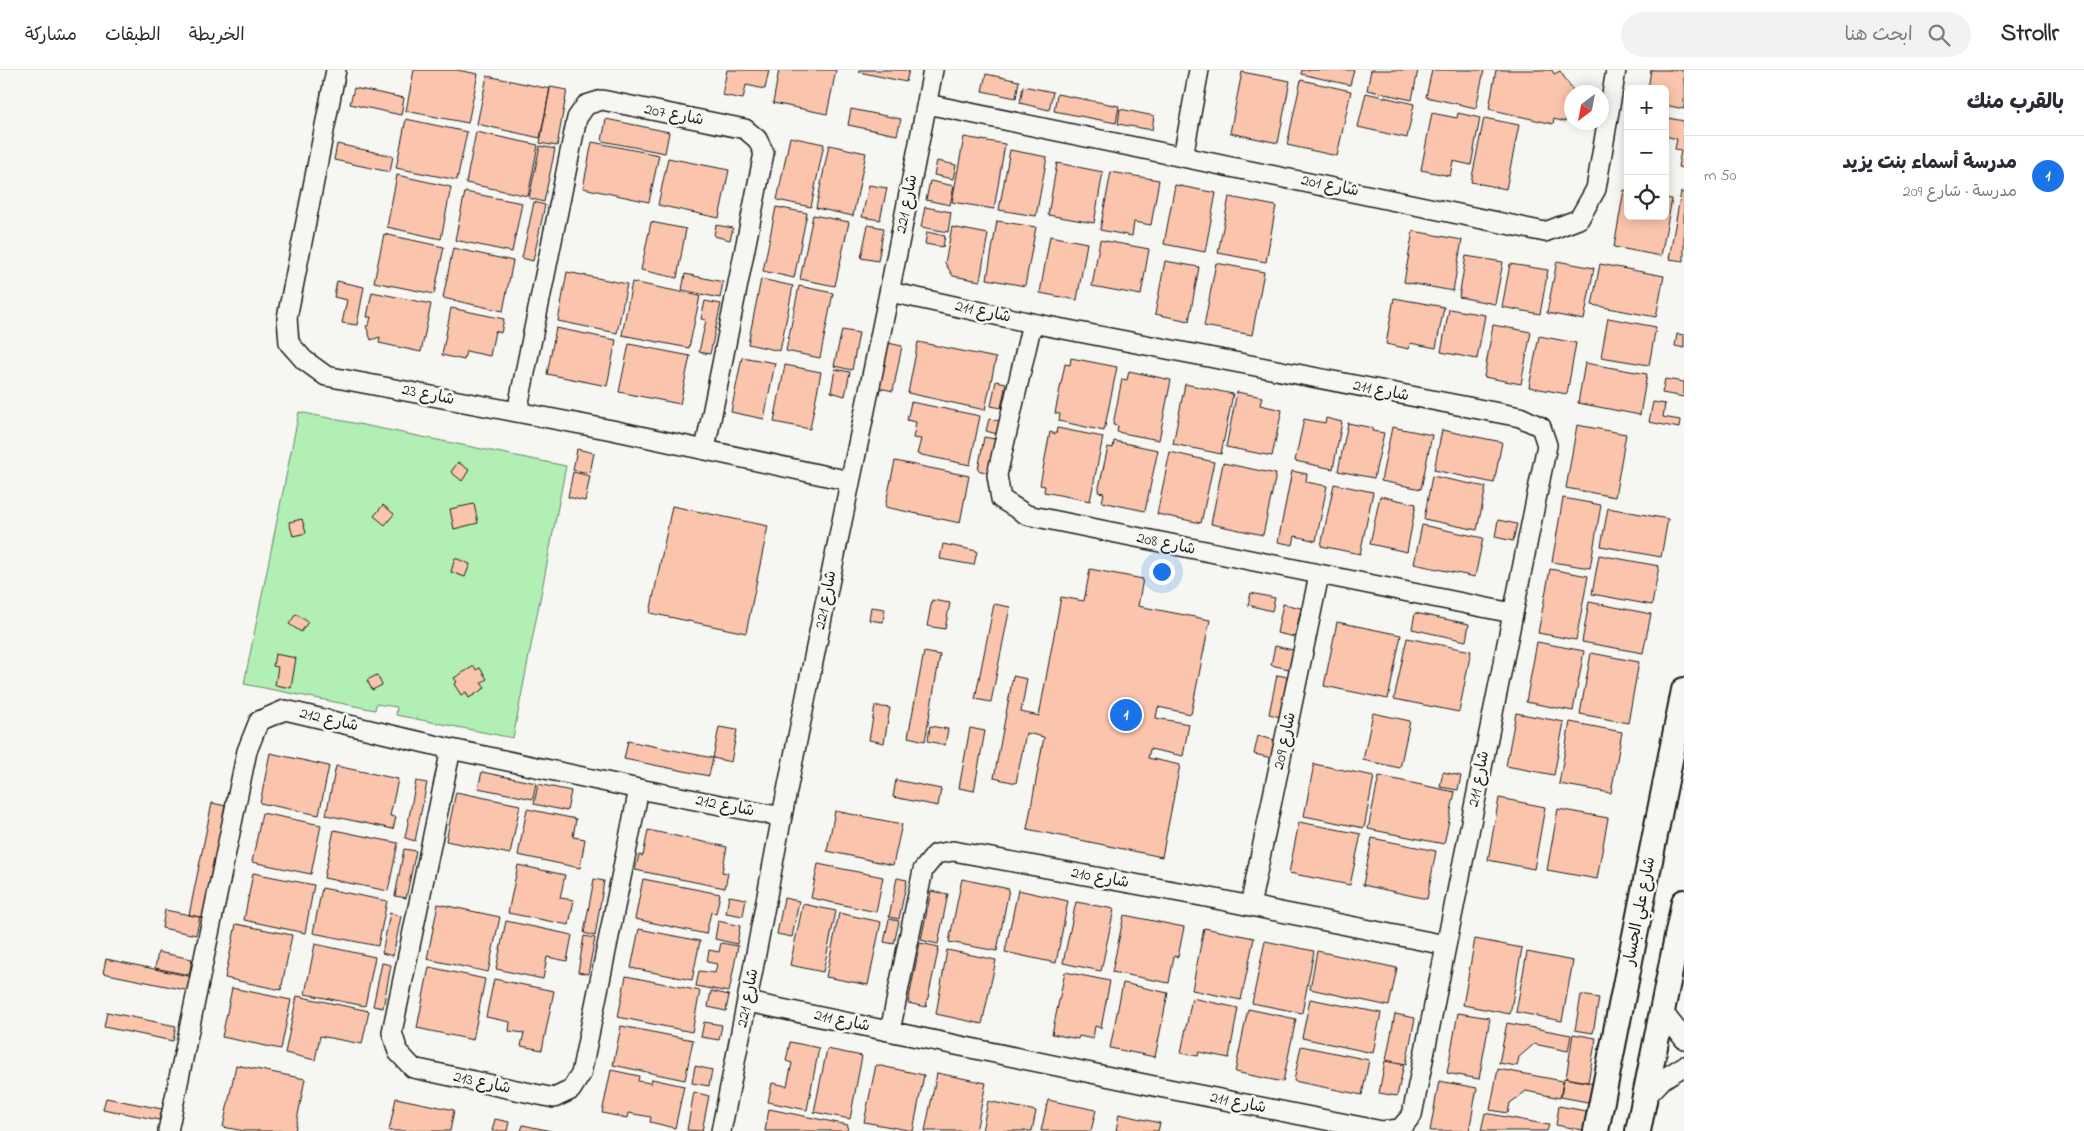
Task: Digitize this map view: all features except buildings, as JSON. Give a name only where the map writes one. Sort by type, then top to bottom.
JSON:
[{"type":"street","name":"شارع 23","points":[[336,70],[287,318],[289,343],[304,360],[326,376],[705,449],[850,481]]},
{"type":"street","name":"شارع 221","points":[[721,1131],[748,1002],[782,817],[890,292],[933,70]]},
{"type":"street","points":[[1183,157],[1199,70]]},
{"type":"street","name":"شارع 201","points":[[927,104],[1545,232],[1579,218],[1596,189],[1616,70]]},
{"type":"street","name":"شارع 207","points":[[517,412],[577,118],[586,106],[602,100],[745,129],[757,139],[764,153],[705,449]]},
{"type":"street","name":"شارع 211","points":[[748,1002],[1382,1131],[1400,1129],[1412,1115],[1547,446],[1541,427],[1520,417],[1032,323],[890,292]]},
{"type":"street","name":"شارع 208","points":[[1032,323],[997,476],[1001,499],[1028,515],[1512,613]]},
{"type":"street","name":"شارع 209","points":[[1250,906],[1319,575]]},
{"type":"street","name":"شارع علي الجسار","points":[[1596,1131],[1684,690]]},
{"type":"street","name":"شارع 212","points":[[168,1131],[247,751],[259,721],[285,710],[451,749],[782,817]]},
{"type":"street","name":"شارع 213","points":[[451,749],[392,1032],[398,1052],[413,1068],[554,1098],[572,1090],[581,1074],[639,789]]},
{"type":"street","name":"شارع 210","points":[[890,1031],[922,870],[936,854],[953,851],[1250,906],[1445,945]]},
{"type":"street","points":[[1638,1131],[1684,902]]},
{"type":"street","points":[[1662,1011],[1684,1039]]},
{"type":"street","points":[[1645,1098],[1663,1079],[1684,1066]]},
{"type":"green space","points":[[299,412],[566,466],[513,738],[396,715],[397,707],[376,704],[375,710],[244,684]]},
{"type":"place","name":"مدرسة أسماء بنت يزيد","points":[[1126,715]]}]
